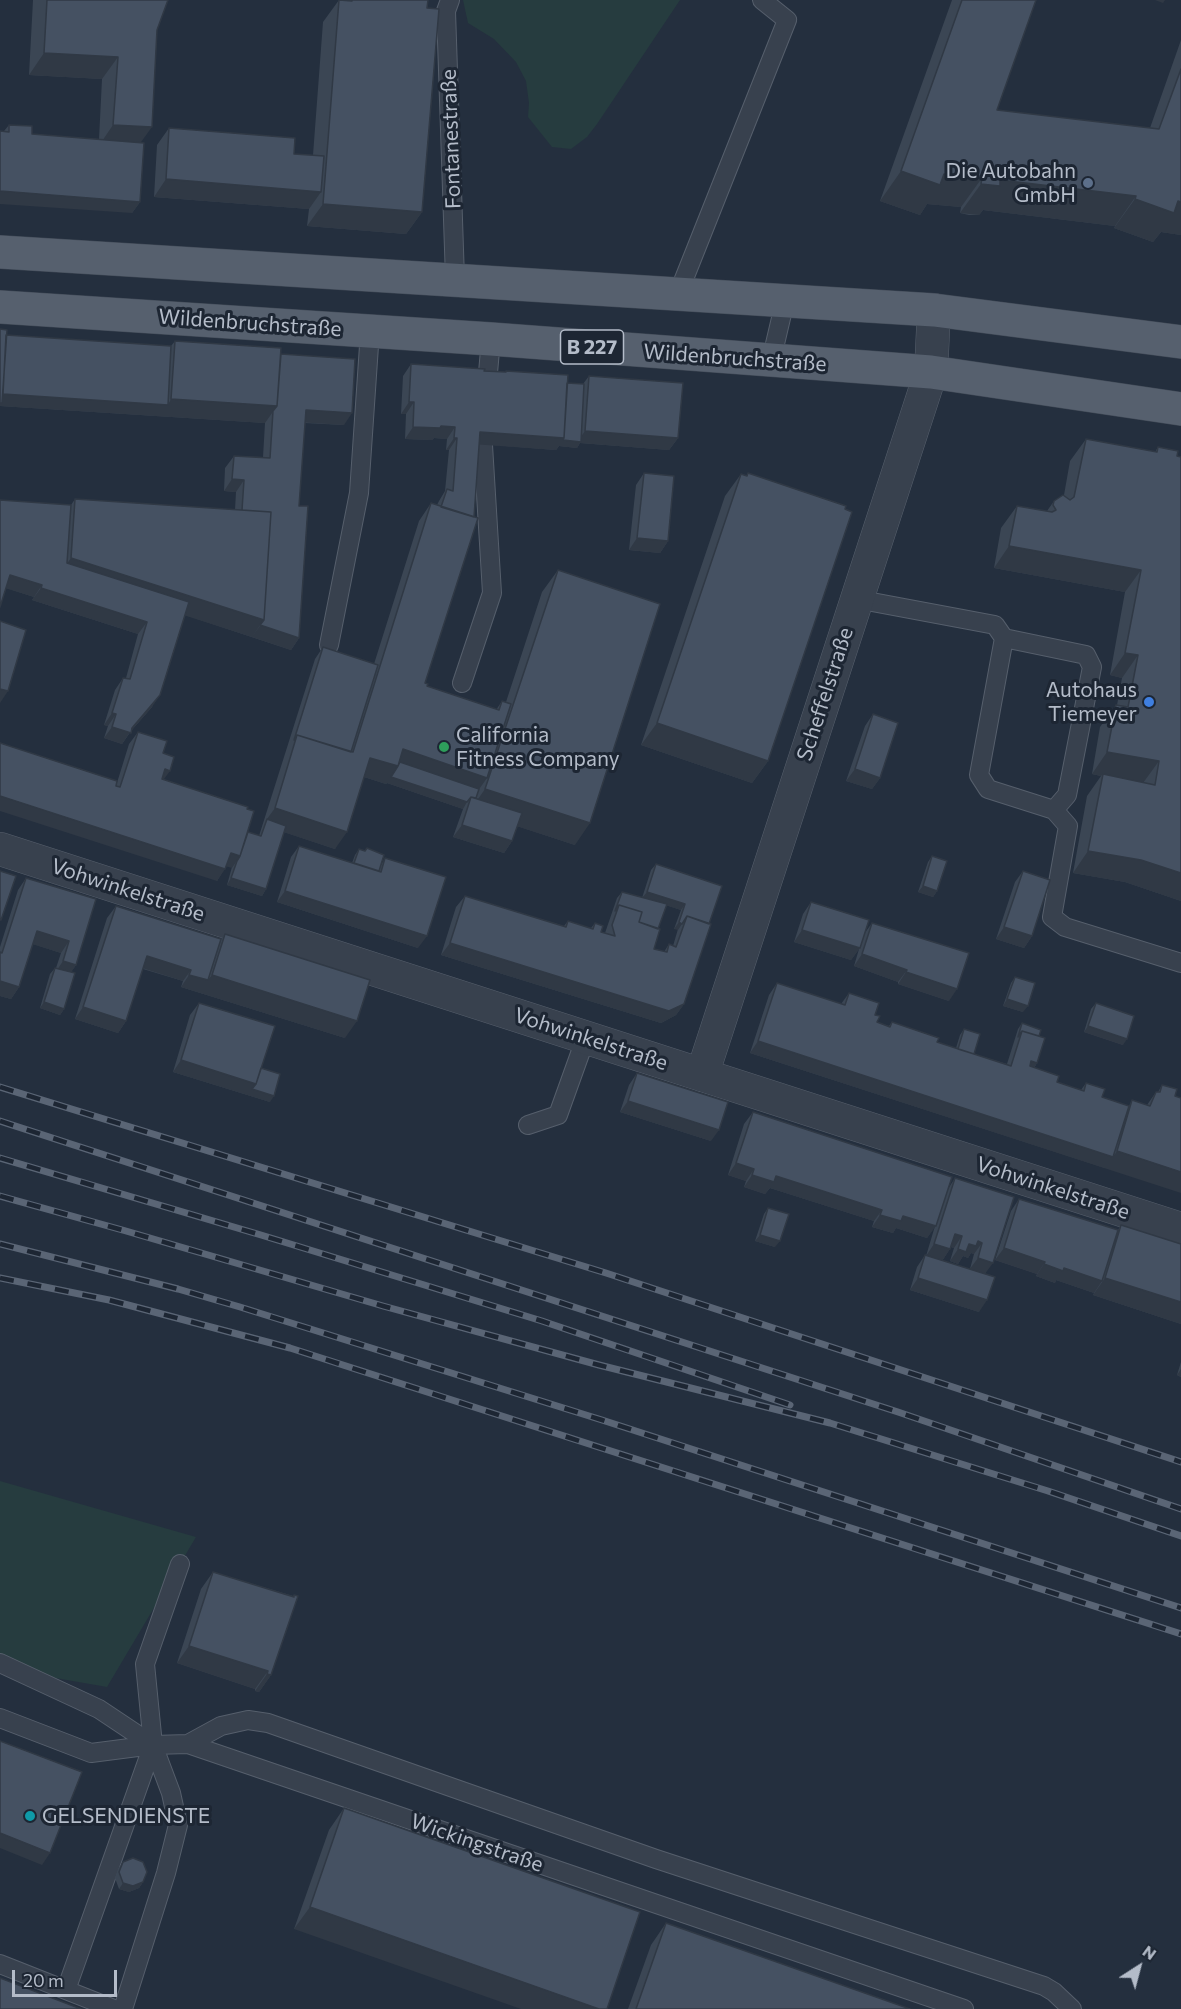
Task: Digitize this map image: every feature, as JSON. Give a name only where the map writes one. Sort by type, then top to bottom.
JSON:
[{"type":"main road","points":[[0,252],[934,310],[1181,342]]},
{"type":"main road","name":"Wildenbruchstraße","points":[[0,308],[491,339],[931,372],[1181,409]]},
{"type":"street","name":"Scheffelstraße","points":[[702,1075],[931,372],[934,310]]},
{"type":"street","name":"Vohwinkelstraße","points":[[0,849],[1181,1229]]},
{"type":"lane","name":"Fontanestraße","points":[[450,0],[446,11],[455,279]]},
{"type":"lane","points":[[678,294],[788,20],[762,0]]},
{"type":"lane","points":[[771,361],[785,301]]},
{"type":"lane","points":[[329,645],[359,493],[370,331]]},
{"type":"lane","points":[[487,384],[491,339]]},
{"type":"lane","points":[[462,683],[492,593],[483,444]]},
{"type":"lane","points":[[856,599],[995,625],[1004,638],[1086,655],[1092,668],[1067,795],[1054,810]]},
{"type":"lane","points":[[1004,638],[979,775],[988,789],[1054,810],[1068,826],[1052,917],[1065,927],[1181,963]]},
{"type":"lane","points":[[528,1125],[558,1115],[586,1037]]},
{"type":"lane","points":[[123,2009],[166,1873],[178,1825],[171,1793],[153,1745],[145,1664],[180,1564]]},
{"type":"lane","points":[[0,1663],[99,1709],[153,1745]]},
{"type":"lane","name":"Wickingstraße","points":[[0,1718],[91,1753],[153,1745],[188,1744],[964,2009]]},
{"type":"lane","points":[[188,1744],[221,1726],[248,1720],[268,1723],[656,1859],[1044,1986],[1072,2009]]},
{"type":"lane","points":[[66,1990],[153,1745]]},
{"type":"lane","points":[[0,1964],[114,2009]]},
{"type":"green space","points":[[463,0],[680,0],[597,124],[587,137],[571,149],[552,147],[528,117],[526,81],[516,62],[494,39],[468,23]]},
{"type":"green space","points":[[0,1481],[196,1537],[107,1687],[27,1673],[0,1660]]},
{"type":"building","points":[[47,0],[168,0],[157,30],[152,127],[113,125],[118,57],[44,53]]},
{"type":"building","points":[[339,0],[428,0],[427,8],[439,9],[422,212],[323,204]]},
{"type":"building","points":[[962,0],[1036,0],[997,110],[1159,129],[1181,69],[1181,202],[1178,201],[1174,213],[1135,199],[1136,196],[1000,180],[1000,186],[981,184],[982,178],[944,174],[940,185],[901,171]]},
{"type":"building","points":[[9,125],[32,126],[32,134],[144,143],[140,202],[0,191],[0,131],[9,132]]},
{"type":"building","points":[[169,128],[295,138],[294,154],[324,156],[321,192],[166,179]]},
{"type":"building","points":[[0,329],[7,330],[2,403],[0,403]]},
{"type":"building","points":[[6,335],[171,346],[168,405],[3,394]]},
{"type":"building","points":[[175,341],[281,348],[277,406],[171,399]]},
{"type":"building","points":[[281,354],[355,359],[352,413],[306,410],[299,506],[308,506],[299,638],[260,625],[264,620],[271,512],[242,510],[244,480],[232,479],[234,456],[270,458],[273,411],[277,406]]},
{"type":"building","points":[[411,364],[485,369],[484,371],[568,375],[564,438],[480,432],[474,517],[441,507],[447,489],[453,491],[457,438],[454,438],[455,427],[413,427],[414,402],[409,402]]},
{"type":"building","points":[[589,376],[683,383],[678,438],[585,431]]},
{"type":"building","points":[[567,383],[584,384],[581,442],[563,440]]},
{"type":"building","name":"Autohaus Tiemeyer","points":[[1086,439],[1157,452],[1158,447],[1178,451],[1177,456],[1181,457],[1181,873],[1141,860],[1088,851],[1103,774],[1155,785],[1159,761],[1107,752],[1116,705],[1128,707],[1138,655],[1125,653],[1141,570],[1009,546],[1017,506],[1052,512],[1056,510],[1053,505],[1054,501],[1063,495],[1070,500],[1074,497]]},
{"type":"building","points":[[644,473],[674,476],[668,541],[637,538]]},
{"type":"building","points":[[748,473],[846,506],[845,509],[852,512],[768,761],[657,723],[741,474],[747,476]]},
{"type":"building","points":[[75,499],[271,512],[264,620],[71,558]]},
{"type":"building","points":[[0,500],[71,505],[67,563],[189,602],[160,695],[132,728],[131,733],[112,727],[116,714],[112,713],[123,678],[130,679],[147,622],[41,588],[42,585],[10,575],[0,607]]},
{"type":"building","points":[[431,503],[478,518],[425,683],[428,684],[427,686],[499,710],[502,701],[511,704],[487,778],[403,749],[398,766],[370,758],[347,832],[275,808],[297,735],[353,752]]},
{"type":"building","points":[[558,570],[660,604],[590,823],[485,789]]},
{"type":"building","points":[[0,621],[26,630],[8,691],[0,689]]},
{"type":"building","points":[[323,647],[378,665],[351,752],[297,735],[294,740]]},
{"type":"building","points":[[873,714],[898,723],[880,778],[855,769]]},
{"type":"building","points":[[138,732],[167,741],[163,753],[174,757],[170,771],[165,769],[162,779],[248,807],[247,809],[254,811],[240,856],[231,853],[225,869],[0,796],[0,743],[117,781],[116,786],[120,787]]},
{"type":"building","points":[[400,762],[479,789],[476,798],[471,797],[467,802],[391,777]]},
{"type":"building","points":[[471,797],[522,813],[512,841],[462,825]]},
{"type":"building","points":[[267,819],[286,826],[266,889],[231,878],[248,832],[261,836]]},
{"type":"building","points":[[299,846],[381,872],[385,858],[446,877],[427,936],[285,891]]},
{"type":"building","points":[[367,848],[384,855],[379,871],[354,863],[359,849],[365,851]]},
{"type":"building","points":[[932,856],[947,861],[937,891],[923,886]]},
{"type":"building","points":[[656,864],[722,886],[709,924],[687,916],[682,924],[679,922],[685,904],[647,892]]},
{"type":"building","points":[[0,871],[16,876],[1,920],[0,920]]},
{"type":"building","points":[[1023,871],[1050,880],[1032,936],[1004,927]]},
{"type":"building","points":[[26,878],[96,899],[76,965],[63,961],[69,941],[37,931],[19,987],[0,981],[0,952],[2,953]]},
{"type":"building","points":[[622,892],[667,904],[658,929],[639,922],[642,912],[619,905],[615,911]]},
{"type":"building","points":[[465,896],[566,927],[568,921],[593,929],[595,923],[603,926],[601,932],[615,936],[612,925],[619,905],[642,912],[639,922],[660,929],[654,949],[667,952],[669,944],[676,947],[687,916],[711,924],[684,1004],[669,1011],[450,943]]},
{"type":"building","points":[[811,902],[869,920],[860,948],[802,930]]},
{"type":"building","points":[[116,906],[221,939],[208,980],[189,975],[191,970],[147,956],[126,1021],[83,1007]]},
{"type":"building","points":[[872,923],[969,953],[957,989],[862,954]]},
{"type":"building","points":[[225,934],[370,980],[357,1021],[212,975]]},
{"type":"building","points":[[55,968],[75,973],[64,1009],[44,1002]]},
{"type":"building","points":[[1015,977],[1035,983],[1028,1006],[1007,999]]},
{"type":"building","points":[[777,983],[845,1005],[849,993],[879,1003],[875,1015],[880,1016],[877,1022],[890,1027],[892,1022],[939,1038],[937,1042],[1011,1066],[1022,1031],[1045,1038],[1037,1063],[1031,1061],[1030,1066],[1059,1076],[1057,1082],[1084,1091],[1086,1083],[1105,1089],[1102,1097],[1129,1106],[1113,1157],[758,1041]]},
{"type":"building","points":[[199,1003],[275,1026],[256,1084],[181,1060]]},
{"type":"building","points":[[1096,1003],[1134,1016],[1127,1039],[1088,1026]]},
{"type":"building","points":[[1022,1023],[1041,1030],[1039,1036],[1022,1031],[1018,1037]]},
{"type":"building","points":[[964,1029],[980,1034],[974,1054],[958,1049]]},
{"type":"building","points":[[261,1068],[280,1074],[274,1096],[252,1089]]},
{"type":"building","points":[[637,1073],[728,1102],[719,1130],[628,1101]]},
{"type":"building","points":[[1162,1085],[1177,1089],[1175,1096],[1181,1098],[1181,1172],[1117,1151],[1132,1100],[1150,1106]]},
{"type":"building","points":[[753,1112],[952,1177],[936,1226],[903,1216],[901,1221],[880,1215],[882,1210],[776,1176],[774,1182],[752,1175],[754,1169],[736,1163]]},
{"type":"building","points":[[955,1178],[1014,1197],[993,1263],[978,1258],[982,1243],[978,1241],[976,1246],[969,1244],[966,1252],[958,1249],[962,1236],[955,1234],[950,1249],[934,1244]]},
{"type":"building","points":[[1019,1199],[1118,1230],[1102,1281],[1064,1268],[1063,1271],[1044,1264],[1045,1262],[1004,1248]]},
{"type":"building","points":[[768,1208],[789,1214],[780,1241],[760,1235]]},
{"type":"building","points":[[1121,1225],[1181,1244],[1181,1302],[1105,1278]]},
{"type":"building","points":[[925,1255],[995,1277],[987,1300],[918,1278]]},
{"type":"building","points":[[213,1572],[294,1597],[294,1595],[298,1596],[271,1675],[267,1674],[268,1671],[189,1646]]},
{"type":"building","name":"GELSENDIENSTE","points":[[0,1741],[82,1772],[50,1853],[0,1833]]},
{"type":"building","points":[[344,1808],[640,1912],[607,2009],[599,2009],[310,1907]]},
{"type":"building","points":[[133,1858],[143,1862],[147,1872],[143,1882],[133,1886],[123,1883],[119,1872],[123,1862]]},
{"type":"building","points":[[666,1923],[910,2009],[636,2009]]},
{"type":"building","points":[[0,1978],[81,2009],[0,2009]]},
{"type":"railway","points":[[0,1087],[606,1273],[1181,1462]]},
{"type":"railway","points":[[0,1121],[898,1412],[1181,1509]]},
{"type":"railway","points":[[0,1158],[542,1321],[790,1405]]},
{"type":"railway","points":[[0,1196],[383,1306],[599,1365],[830,1423],[1048,1491],[1181,1536]]},
{"type":"railway","points":[[0,1244],[240,1307],[602,1420],[1181,1608]]},
{"type":"railway","points":[[0,1278],[109,1300],[290,1348],[1181,1634]]},
{"type":"place","name":"Die Autobahn GmbH","points":[[1088,183]]},
{"type":"place","name":"Autohaus Tiemeyer","points":[[1149,702]]},
{"type":"place","name":"California Fitness Company","points":[[444,747]]},
{"type":"place","name":"GELSENDIENSTE","points":[[30,1816]]}]
